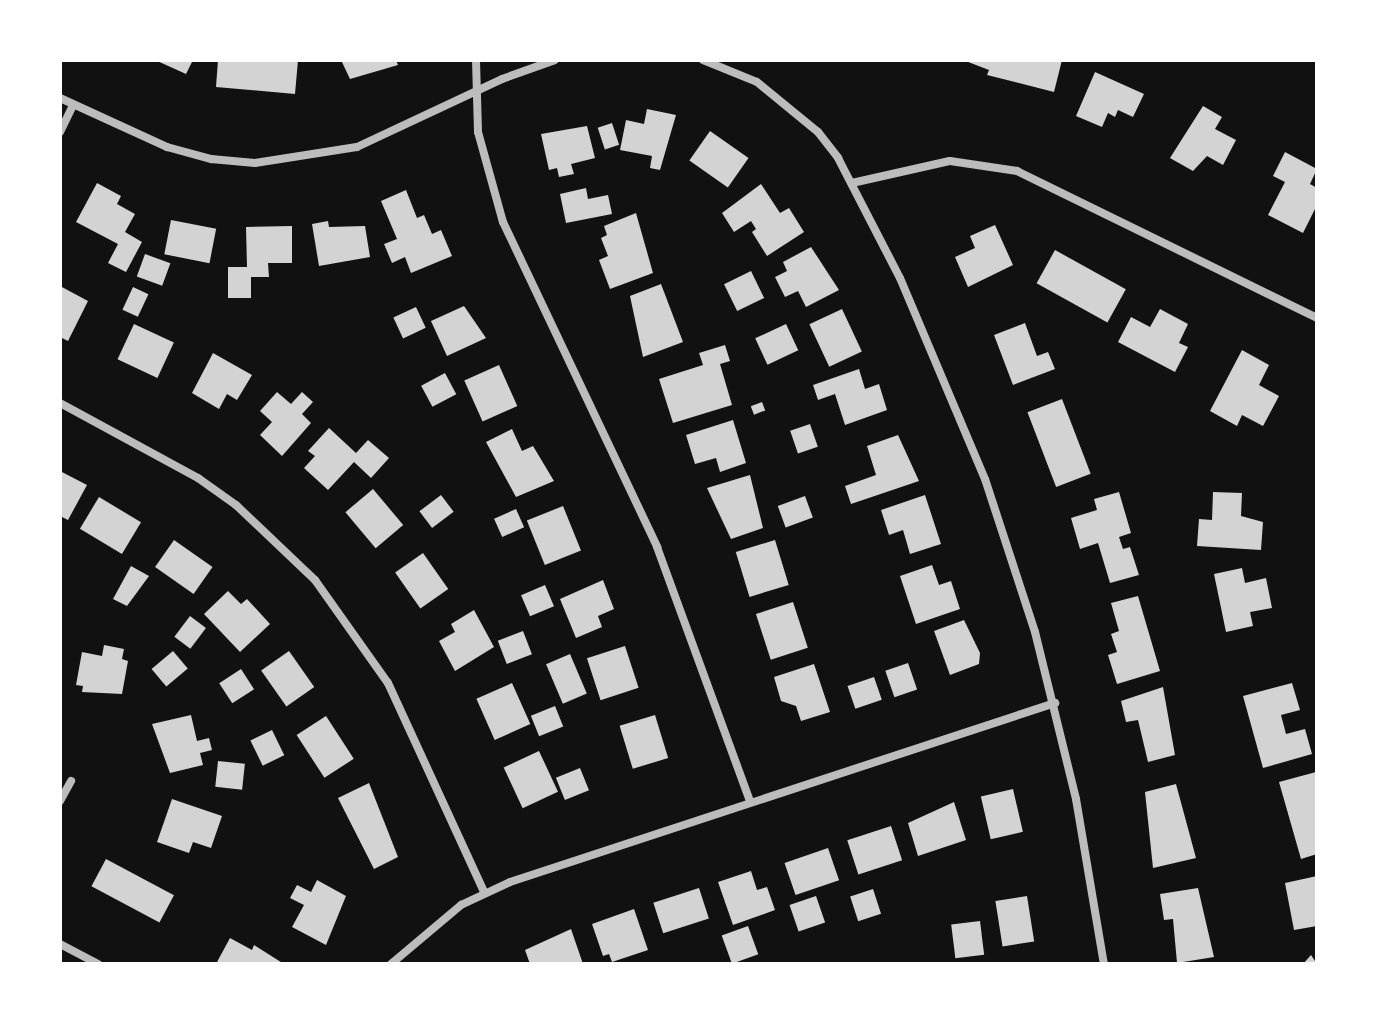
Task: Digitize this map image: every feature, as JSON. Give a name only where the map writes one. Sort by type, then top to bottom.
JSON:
[{"type":"street","points":[[476,60],[478,132],[503,222],[657,547],[750,801]]},
{"type":"street","points":[[60,98],[167,147],[211,159],[255,163],[357,147],[555,60]]},
{"type":"street","points":[[703,60],[757,82],[791,106],[818,132],[852,183],[900,278],[985,479],[1055,703],[1093,883],[1104,964]]},
{"type":"street","points":[[60,132],[73,105]]},
{"type":"street","points":[[852,183],[950,161],[1017,171],[1317,318]]},
{"type":"street","points":[[60,403],[198,478],[245,513],[315,580],[356,630],[388,683],[484,892]]},
{"type":"street","points":[[391,964],[441,919],[484,892],[750,801],[1055,703]]},
{"type":"street","points":[[60,801],[71,781]]},
{"type":"street","points":[[60,944],[98,964]]},
{"type":"building","points":[[155,60],[193,60],[186,74]]},
{"type":"building","points":[[218,60],[298,60],[295,94],[216,87]]},
{"type":"building","points":[[341,60],[396,60],[398,65],[350,79]]},
{"type":"building","points":[[963,60],[1062,60],[1054,92],[987,75],[989,70]]},
{"type":"building","points":[[1095,72],[1144,94],[1133,117],[1118,110],[1115,117],[1108,113],[1102,127],[1076,116]]},
{"type":"building","points":[[1203,106],[1222,117],[1215,129],[1236,140],[1223,165],[1207,156],[1193,171],[1170,158]]},
{"type":"building","points":[[647,109],[676,115],[660,170],[650,168],[652,156],[620,150],[626,120],[644,124]]},
{"type":"building","points":[[612,123],[619,145],[605,150],[598,128]]},
{"type":"building","points":[[587,126],[595,158],[571,164],[574,174],[559,177],[557,168],[549,170],[541,134]]},
{"type":"building","points":[[710,131],[749,158],[728,187],[689,160]]},
{"type":"building","points":[[1285,152],[1317,169],[1310,184],[1317,188],[1317,205],[1303,233],[1268,215],[1285,182],[1273,176]]},
{"type":"building","points":[[97,183],[121,196],[117,204],[135,214],[125,232],[142,242],[126,272],[108,263],[118,244],[76,222]]},
{"type":"building","points":[[761,184],[780,213],[789,208],[804,232],[767,256],[752,232],[756,229],[751,221],[734,232],[722,213]]},
{"type":"building","points":[[586,188],[588,199],[608,195],[612,214],[566,223],[560,194]]},
{"type":"building","points":[[406,190],[417,218],[424,215],[432,234],[441,230],[452,256],[411,273],[405,257],[392,263],[384,244],[397,239],[381,201]]},
{"type":"building","points":[[636,213],[653,273],[610,289],[599,260],[608,256],[601,238],[607,235],[604,226]]},
{"type":"building","points":[[171,220],[216,229],[209,263],[164,254]]},
{"type":"building","points":[[328,221],[329,227],[365,226],[370,257],[319,266],[312,224]]},
{"type":"building","points":[[995,225],[1013,265],[968,287],[955,257],[975,248],[970,236]]},
{"type":"building","points":[[292,226],[292,263],[268,263],[269,277],[251,277],[251,298],[228,298],[228,267],[247,267],[246,227]]},
{"type":"building","points":[[811,247],[839,290],[806,307],[798,291],[785,297],[775,277],[787,271],[783,262]]},
{"type":"building","points":[[1055,250],[1126,289],[1107,323],[1037,283]]},
{"type":"building","points":[[145,254],[170,263],[162,286],[137,277]]},
{"type":"building","points":[[751,271],[764,298],[737,311],[724,284]]},
{"type":"building","points":[[661,284],[683,342],[643,357],[630,296]]},
{"type":"building","points":[[60,286],[88,301],[68,341],[60,337]]},
{"type":"building","points":[[133,287],[148,294],[138,317],[122,310]]},
{"type":"building","points":[[464,306],[486,338],[447,356],[431,321]]},
{"type":"building","points":[[416,307],[426,328],[403,338],[393,318]]},
{"type":"building","points":[[842,309],[862,352],[829,367],[809,324]]},
{"type":"building","points":[[1160,309],[1188,324],[1179,343],[1188,347],[1175,372],[1118,342],[1131,317],[1150,327]]},
{"type":"building","points":[[1025,323],[1037,356],[1048,352],[1055,369],[1013,385],[994,335]]},
{"type":"building","points":[[134,324],[174,343],[157,378],[118,359]]},
{"type":"building","points":[[786,324],[798,350],[767,365],[755,338]]},
{"type":"building","points":[[725,345],[730,361],[720,364],[732,405],[673,423],[659,379],[703,365],[699,353]]},
{"type":"building","points":[[1242,350],[1269,365],[1259,385],[1279,396],[1263,426],[1242,415],[1237,426],[1210,411]]},
{"type":"building","points":[[213,353],[252,375],[237,400],[227,394],[219,409],[192,393]]},
{"type":"building","points":[[499,365],[517,406],[483,422],[464,380]]},
{"type":"building","points":[[859,369],[865,389],[879,384],[887,410],[845,425],[835,394],[818,400],[813,385]]},
{"type":"building","points":[[445,373],[456,394],[432,407],[421,386]]},
{"type":"building","points":[[277,392],[291,404],[302,392],[313,402],[302,414],[311,423],[282,456],[260,435],[272,422],[260,411]]},
{"type":"building","points":[[1062,399],[1091,474],[1056,487],[1027,412]]},
{"type":"building","points":[[762,402],[765,410],[754,415],[751,406]]},
{"type":"building","points":[[733,420],[746,463],[720,472],[716,458],[695,464],[686,435]]},
{"type":"building","points":[[810,424],[818,447],[798,454],[790,431]]},
{"type":"building","points":[[329,428],[356,453],[368,440],[389,458],[371,478],[354,462],[328,490],[304,468],[315,456],[308,451]]},
{"type":"building","points":[[512,429],[522,451],[533,446],[554,481],[516,497],[486,442]]},
{"type":"building","points":[[898,435],[919,481],[851,504],[845,486],[876,475],[867,446]]},
{"type":"building","points":[[60,471],[87,485],[68,520],[60,516]]},
{"type":"building","points":[[750,475],[763,528],[731,539],[707,488]]},
{"type":"building","points":[[373,489],[403,525],[376,548],[345,512]]},
{"type":"building","points":[[1119,492],[1131,533],[1119,537],[1123,549],[1130,547],[1139,575],[1110,583],[1098,543],[1080,549],[1071,518],[1097,510],[1094,499]]},
{"type":"building","points":[[1213,492],[1242,493],[1241,516],[1263,522],[1261,550],[1197,546],[1199,519],[1212,520]]},
{"type":"building","points":[[441,495],[454,512],[432,528],[419,511]]},
{"type":"building","points":[[925,495],[941,544],[910,554],[903,530],[889,535],[881,510]]},
{"type":"building","points":[[805,496],[813,518],[786,528],[778,506]]},
{"type":"building","points":[[99,497],[141,522],[122,554],[80,529]]},
{"type":"building","points":[[563,506],[581,551],[545,565],[527,521]]},
{"type":"building","points":[[516,509],[524,527],[502,537],[494,519]]},
{"type":"building","points":[[174,540],[213,567],[194,594],[155,567]]},
{"type":"building","points":[[775,540],[789,585],[750,597],[736,552]]},
{"type":"building","points":[[423,553],[448,589],[420,609],[395,573]]},
{"type":"building","points":[[932,565],[939,585],[951,581],[960,609],[916,624],[900,576]]},
{"type":"building","points":[[131,566],[149,576],[127,606],[113,599]]},
{"type":"building","points":[[1242,568],[1245,583],[1266,578],[1272,608],[1250,612],[1253,626],[1226,632],[1214,574]]},
{"type":"building","points":[[603,580],[614,609],[598,616],[602,627],[576,638],[560,599]]},
{"type":"building","points":[[545,585],[554,606],[530,616],[521,595]]},
{"type":"building","points":[[228,591],[241,604],[247,599],[270,624],[240,652],[204,614]]},
{"type":"building","points":[[1138,596],[1160,671],[1117,684],[1108,655],[1117,652],[1111,634],[1119,631],[1111,603]]},
{"type":"building","points":[[793,602],[808,648],[771,660],[756,614]]},
{"type":"building","points":[[474,610],[494,647],[455,671],[439,641],[455,632],[451,624]]},
{"type":"building","points":[[190,616],[206,628],[190,649],[174,637]]},
{"type":"building","points":[[964,620],[980,653],[979,664],[950,675],[934,631]]},
{"type":"building","points":[[523,631],[532,654],[507,664],[498,641]]},
{"type":"building","points":[[104,645],[124,649],[122,659],[128,661],[122,694],[82,692],[83,686],[76,685],[82,652],[102,656]]},
{"type":"building","points":[[625,646],[639,688],[601,700],[587,658]]},
{"type":"building","points":[[173,651],[188,669],[166,687],[152,669]]},
{"type":"building","points":[[289,651],[314,687],[286,707],[261,671]]},
{"type":"building","points":[[570,654],[587,694],[563,704],[546,664]]},
{"type":"building","points":[[908,663],[917,689],[894,697],[885,671]]},
{"type":"building","points":[[814,664],[830,712],[801,721],[796,706],[781,701],[774,677]]},
{"type":"building","points":[[241,669],[254,689],[232,703],[219,683]]},
{"type":"building","points":[[874,677],[882,700],[855,709],[848,686]]},
{"type":"building","points":[[512,683],[530,724],[495,740],[476,699]]},
{"type":"building","points":[[1292,683],[1300,710],[1281,715],[1286,734],[1305,729],[1312,754],[1263,768],[1243,696]]},
{"type":"building","points":[[1163,687],[1175,755],[1148,762],[1138,720],[1126,722],[1121,701]]},
{"type":"building","points":[[555,706],[563,726],[539,736],[531,716]]},
{"type":"building","points":[[191,715],[197,741],[209,738],[212,750],[200,753],[203,765],[170,773],[152,724]]},
{"type":"building","points":[[655,715],[668,758],[633,769],[620,726]]},
{"type":"building","points":[[326,716],[354,759],[324,778],[297,735]]},
{"type":"building","points":[[272,730],[284,755],[263,766],[250,741]]},
{"type":"building","points":[[539,751],[558,792],[523,808],[504,767]]},
{"type":"building","points":[[218,761],[245,764],[242,790],[215,787]]},
{"type":"building","points":[[580,768],[589,790],[565,800],[556,778]]},
{"type":"building","points":[[1316,772],[1317,854],[1301,859],[1279,782]]},
{"type":"building","points":[[369,783],[398,857],[374,869],[338,798]]},
{"type":"building","points":[[1176,784],[1196,858],[1153,868],[1145,792]]},
{"type":"building","points":[[1013,789],[1023,832],[991,839],[981,796]]},
{"type":"building","points":[[172,799],[222,816],[211,848],[193,842],[189,853],[157,842]]},
{"type":"building","points":[[954,802],[966,840],[918,856],[908,823]]},
{"type":"building","points":[[891,826],[902,860],[858,874],[847,840]]},
{"type":"building","points":[[828,848],[839,880],[796,895],[785,863]]},
{"type":"building","points":[[106,859],[174,895],[159,923],[91,886]]},
{"type":"building","points":[[751,871],[757,890],[767,887],[775,910],[733,925],[718,882]]},
{"type":"building","points":[[1317,876],[1317,926],[1294,930],[1285,883]]},
{"type":"building","points":[[317,880],[346,896],[326,945],[292,927],[304,905],[290,898],[297,885],[311,892]]},
{"type":"building","points":[[699,888],[709,918],[663,933],[653,903]]},
{"type":"building","points":[[1198,888],[1214,957],[1177,963],[1173,919],[1164,920],[1160,894]]},
{"type":"building","points":[[873,889],[881,914],[858,921],[850,896]]},
{"type":"building","points":[[816,896],[825,922],[799,932],[790,905]]},
{"type":"building","points":[[1027,896],[1034,941],[1003,946],[995,901]]},
{"type":"building","points":[[634,909],[648,950],[612,962],[609,954],[603,956],[592,924]]},
{"type":"building","points":[[980,921],[984,955],[955,958],[951,925]]},
{"type":"building","points":[[748,926],[758,954],[732,964],[722,936]]},
{"type":"building","points":[[571,929],[583,964],[530,964],[525,950]]},
{"type":"building","points":[[230,938],[252,950],[254,945],[284,964],[217,962]]},
{"type":"building","points":[[1311,955],[1317,964],[1303,964]]}]
